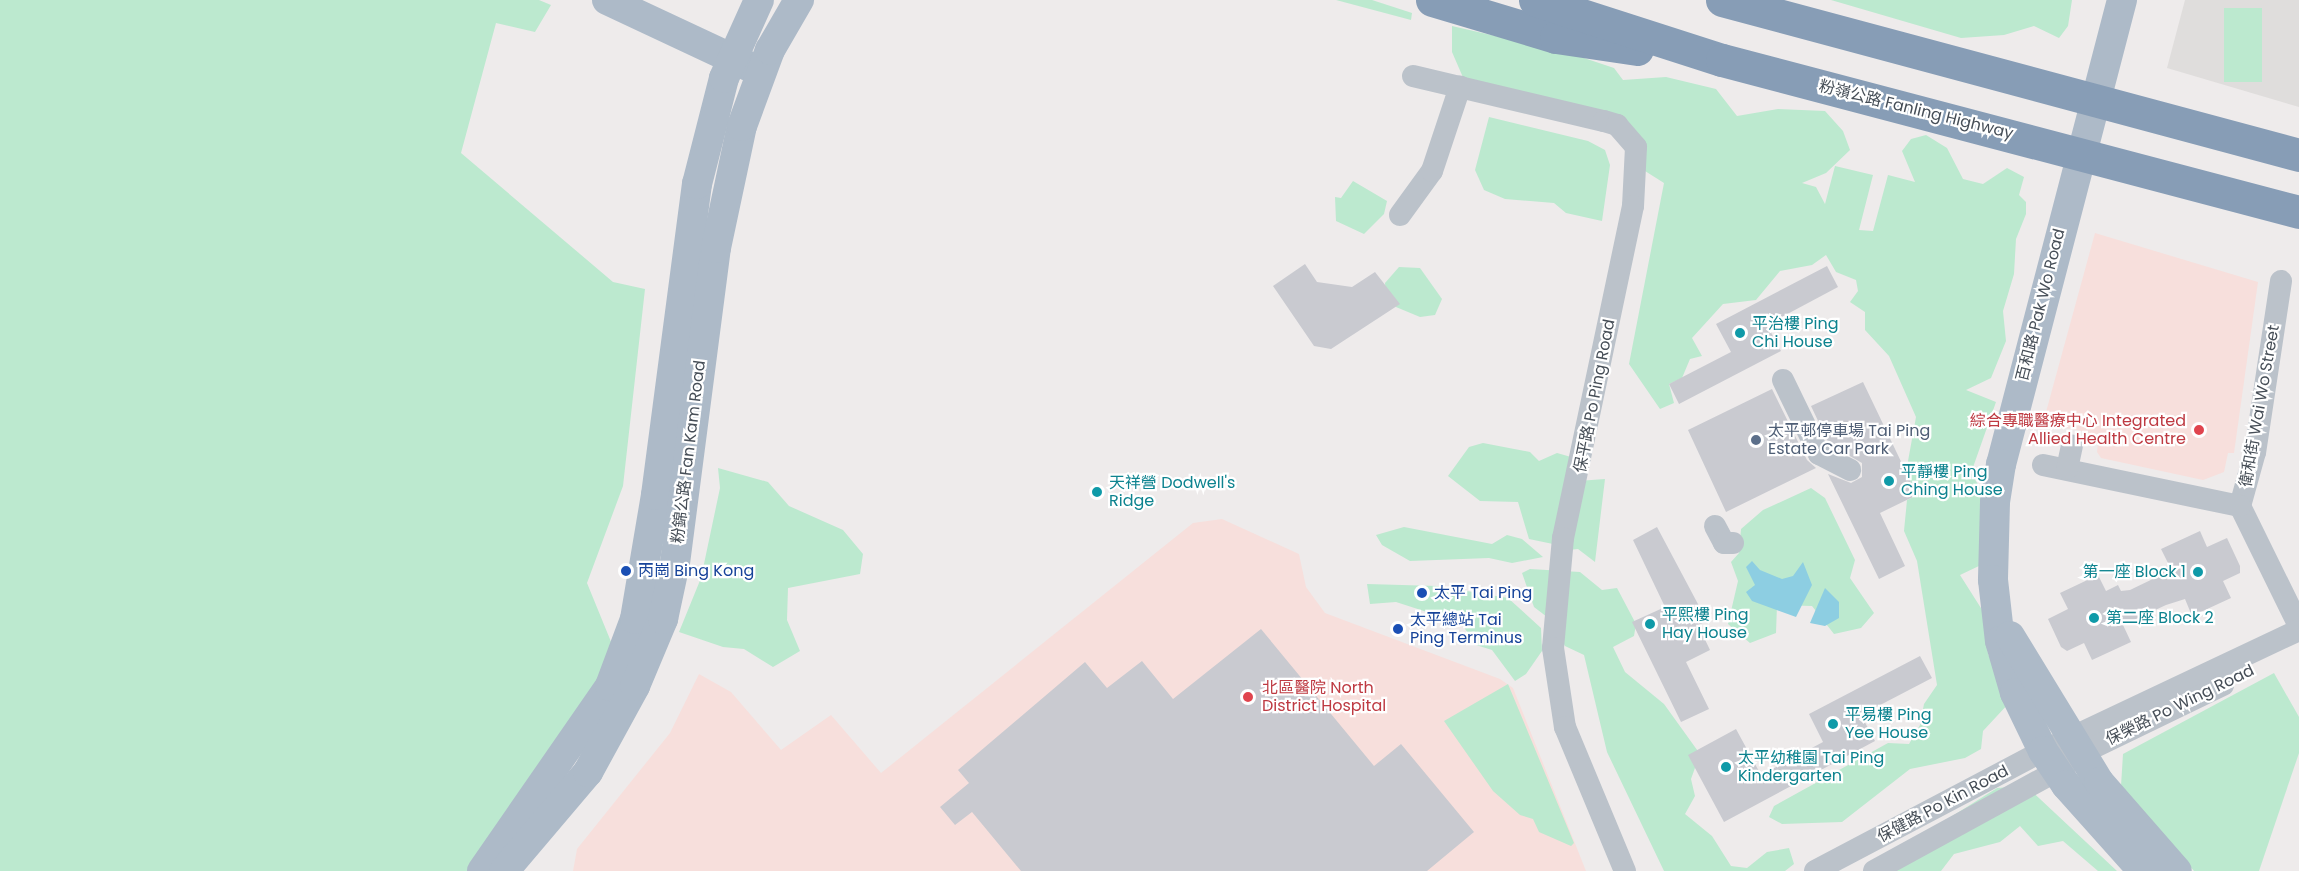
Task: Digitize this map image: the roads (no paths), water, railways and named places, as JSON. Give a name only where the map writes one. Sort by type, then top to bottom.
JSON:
[{"type":"highway","points":[[1432,0],[1556,37],[1722,60]]},
{"type":"highway","name":"粉嶺公路 Fanling Highway","points":[[1535,0],[1722,60],[2299,212]]},
{"type":"highway","points":[[1722,0],[1800,18],[2299,155]]},
{"type":"highway","points":[[1760,0],[1800,18]]},
{"type":"main road","name":"粉錦公路 Fan Kam Road","points":[[499,867],[610,686],[635,619],[655,506],[688,238],[727,69],[759,0]]},
{"type":"main road","name":"粉錦公路 Fan Kam Road","points":[[499,867],[588,772],[635,686],[663,619],[675,563],[716,248],[742,126],[758,82],[799,0]]},
{"type":"main road","name":"百和路 Pak Wo Road","points":[[2122,0],[2047,284],[1995,501],[1993,580],[1997,615],[2015,693],[2049,762],[2143,871]]},
{"type":"main road","points":[[617,6],[727,69],[758,82]]},
{"type":"main road","name":"百和路 Pak Wo Road","points":[[1997,615],[2075,746],[2177,871]]},
{"type":"street","name":"保平路 Po Ping Road","points":[[1413,76],[1617,125],[1636,147],[1633,206],[1563,538],[1553,648],[1565,727],[1625,871]]},
{"type":"street","points":[[1400,215],[1421,193],[1432,171],[1460,87]]},
{"type":"street","name":"衛和街 Wai Wo Street","points":[[2281,281],[2255,452],[2240,506],[2299,626]]},
{"type":"street","points":[[1783,380],[1819,454],[1850,470]]},
{"type":"street","points":[[2067,469],[2072,446]]},
{"type":"street","points":[[2043,465],[2240,506]]},
{"type":"street","points":[[1715,526],[1724,543],[1733,543]]},
{"type":"street","name":"保榮路 Po Wing Road","points":[[2049,762],[2075,746],[2280,657],[2299,631]]},
{"type":"street","name":"保健路 Po Kin Road","points":[[1815,871],[2049,762]]},
{"type":"street","name":"保健路 Po Kin Road","points":[[1874,871],[2049,762]]},
{"type":"water","points":[[1752,561],[1760,570],[1782,579],[1793,576],[1803,562],[1812,585],[1796,617],[1752,601],[1746,592],[1755,585],[1746,567]]},
{"type":"water","points":[[1825,588],[1839,602],[1839,618],[1825,626],[1810,623]]},
{"type":"place","name":"平治樓 Ping Chi House","points":[[1740,333]]},
{"type":"place","name":"綜合專職醫療中心 Integrated Allied Health Centre","points":[[2199,430]]},
{"type":"place","name":"太平邨停車場 Tai Ping Estate Car Park","points":[[1756,440]]},
{"type":"place","name":"平靜樓 Ping Ching House","points":[[1889,481]]},
{"type":"place","name":"天祥營 Dodwell's Ridge","points":[[1097,492]]},
{"type":"place","name":"丙崗 Bing Kong","points":[[626,571]]},
{"type":"place","name":"第一座 Block 1","points":[[2198,572]]},
{"type":"place","name":"太平 Tai Ping","points":[[1422,593]]},
{"type":"place","name":"第二座 Block 2","points":[[2094,618]]},
{"type":"place","name":"平熙樓 Ping Hay House","points":[[1650,624]]},
{"type":"place","name":"太平總站 Tai Ping Terminus","points":[[1398,629]]},
{"type":"place","name":"北區醫院 North District Hospital","points":[[1248,697]]},
{"type":"place","name":"平易樓 Ping Yee House","points":[[1833,724]]},
{"type":"place","name":"太平幼稚園 Tai Ping Kindergarten","points":[[1726,767]]}]
